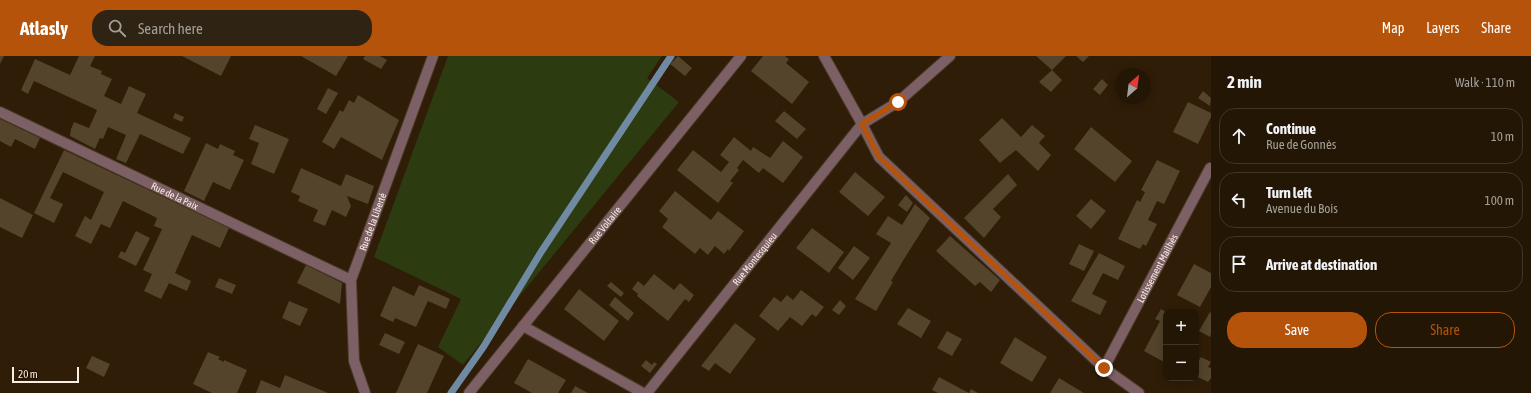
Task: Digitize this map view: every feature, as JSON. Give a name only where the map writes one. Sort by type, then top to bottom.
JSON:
[{"type":"street","name":"Rue de la Liberté","points":[[365,393],[354,361],[351,280],[433,56]]},
{"type":"street","name":"Rue Voltaire","points":[[469,393],[741,56]]},
{"type":"street","points":[[824,56],[879,157],[1104,368],[1139,393]]},
{"type":"street","name":"Rue Montesquieu","points":[[647,393],[862,124],[898,102],[950,56]]},
{"type":"street","name":"Rue de la Paix","points":[[0,112],[351,280]]},
{"type":"street","name":"Lotissement Mailhès","points":[[1104,368],[1210,168]]},
{"type":"street","points":[[522,326],[643,393]]},
{"type":"green space","points":[[448,56],[662,56],[647,78],[679,102],[463,365],[438,347],[461,299],[374,257]]},
{"type":"building","points":[[0,56],[4,56],[0,64]]},
{"type":"building","points":[[79,56],[95,56],[90,66],[102,71],[101,74],[112,79],[104,96],[121,104],[129,86],[146,94],[137,113],[191,138],[183,154],[140,134],[126,163],[116,159],[126,135],[108,127],[103,139],[100,138],[95,149],[70,136],[74,122],[89,128],[97,110],[34,81],[28,94],[21,90],[35,59],[70,75]]},
{"type":"building","points":[[182,56],[231,56],[221,76]]},
{"type":"building","points":[[301,56],[348,56],[336,76]]},
{"type":"building","points":[[365,56],[380,56],[387,60],[381,69],[363,59]]},
{"type":"building","points":[[678,56],[692,68],[685,76],[670,64]]},
{"type":"building","points":[[763,56],[785,56],[789,59],[786,63],[809,82],[792,104],[751,71]]},
{"type":"building","points":[[1036,56],[1066,56],[1052,70]]},
{"type":"building","points":[[1076,56],[1089,56],[1083,62]]},
{"type":"building","points":[[1052,70],[1062,80],[1051,92],[1039,82]]},
{"type":"building","points":[[1102,79],[1108,85],[1100,95],[1093,89]]},
{"type":"building","points":[[328,88],[338,93],[326,114],[317,109]]},
{"type":"building","points":[[1203,91],[1211,98],[1210,106],[1198,98]]},
{"type":"building","points":[[358,95],[399,120],[382,160],[341,137],[334,149],[322,142],[340,110],[343,112],[349,100],[354,103]]},
{"type":"building","points":[[1188,102],[1211,113],[1211,117],[1198,144],[1173,132]]},
{"type":"building","points":[[784,111],[806,129],[797,139],[775,121]]},
{"type":"building","points":[[175,113],[184,117],[182,122],[173,118]]},
{"type":"building","points":[[1002,118],[1021,137],[1032,125],[1045,136],[1039,143],[1051,155],[1038,171],[1016,150],[1000,163],[979,140]]},
{"type":"building","points":[[0,119],[40,138],[35,149],[15,139],[11,147],[0,141]]},
{"type":"building","points":[[255,125],[289,139],[274,174],[251,164],[259,143],[249,139]]},
{"type":"building","points":[[1091,127],[1132,161],[1115,182],[1074,149]]},
{"type":"building","points":[[734,137],[751,151],[753,147],[770,158],[783,141],[803,157],[783,183],[763,168],[759,173],[743,160],[737,168],[739,170],[730,181],[733,183],[718,203],[677,170],[693,150],[721,172],[729,162],[720,155]]},
{"type":"building","points":[[206,143],[218,149],[220,144],[235,151],[233,155],[244,160],[230,190],[213,182],[204,201],[184,191]]},
{"type":"building","points":[[64,150],[229,228],[220,248],[192,235],[175,273],[191,281],[187,291],[169,283],[161,299],[144,291],[152,274],[143,270],[162,229],[154,226],[157,218],[123,201],[110,228],[101,224],[91,244],[75,236],[85,216],[91,220],[104,192],[63,172],[50,198],[63,204],[54,223],[34,213]]},
{"type":"building","points":[[1157,160],[1180,171],[1164,204],[1157,201],[1148,220],[1157,224],[1146,246],[1143,244],[1140,249],[1118,239],[1137,200],[1140,202],[1145,192],[1141,190]]},
{"type":"building","points":[[301,168],[341,186],[346,174],[374,186],[368,204],[347,196],[351,206],[346,217],[332,210],[325,226],[313,221],[318,210],[298,201],[300,196],[291,192]]},
{"type":"building","points":[[855,172],[885,197],[868,216],[839,192]]},
{"type":"building","points":[[1008,174],[1017,185],[993,209],[1001,217],[984,238],[964,218]]},
{"type":"building","points":[[675,191],[711,220],[718,211],[744,231],[729,251],[728,249],[724,254],[715,246],[708,255],[700,248],[695,254],[662,227],[668,219],[659,211]]},
{"type":"building","points":[[906,195],[913,203],[907,212],[898,205]]},
{"type":"building","points":[[0,198],[33,215],[22,238],[0,227]]},
{"type":"building","points":[[1091,199],[1106,211],[1091,229],[1076,216]]},
{"type":"building","points":[[915,204],[930,218],[891,281],[893,282],[876,311],[855,299],[891,243],[876,234],[888,216],[902,225]]},
{"type":"building","points":[[812,228],[844,252],[829,273],[796,248]]},
{"type":"building","points":[[136,231],[150,238],[136,266],[118,257],[121,251],[125,253]]},
{"type":"building","points":[[950,236],[1000,280],[991,292],[980,282],[975,286],[936,251]]},
{"type":"building","points":[[1079,244],[1094,251],[1084,271],[1069,264]]},
{"type":"building","points":[[854,246],[870,258],[853,280],[838,268]]},
{"type":"building","points":[[1099,253],[1125,266],[1118,280],[1103,273],[1092,294],[1107,301],[1100,315],[1071,301]]},
{"type":"building","points":[[1194,264],[1211,273],[1211,287],[1200,307],[1177,295]]},
{"type":"building","points":[[306,265],[342,283],[340,304],[297,283]]},
{"type":"building","points":[[654,274],[674,290],[680,283],[694,295],[689,302],[685,299],[668,321],[637,296],[638,294],[632,289],[638,281],[644,286]]},
{"type":"building","points":[[219,278],[236,285],[232,294],[215,287]]},
{"type":"building","points":[[611,282],[624,293],[621,297],[607,286]]},
{"type":"building","points":[[419,285],[450,299],[446,309],[428,301],[416,327],[395,318],[393,322],[380,316],[393,286],[414,296]]},
{"type":"building","points":[[579,289],[619,321],[604,341],[564,309]]},
{"type":"building","points":[[801,290],[824,307],[816,317],[812,314],[802,326],[790,317],[778,331],[759,316],[774,297],[781,302],[787,295],[793,300]]},
{"type":"building","points":[[615,297],[634,313],[628,321],[609,305]]},
{"type":"building","points":[[840,300],[846,306],[839,315],[832,310]]},
{"type":"building","points":[[289,301],[308,309],[300,326],[282,318]]},
{"type":"building","points":[[908,308],[931,321],[921,338],[897,324]]},
{"type":"building","points":[[1161,309],[1163,310],[1163,361],[1144,351],[1160,321],[1155,319]]},
{"type":"building","points":[[1210,312],[1210,337],[1199,331]]},
{"type":"building","points":[[735,323],[756,339],[730,374],[715,363],[709,371],[701,366]]},
{"type":"building","points":[[947,331],[962,339],[952,356],[937,348]]},
{"type":"building","points":[[385,333],[405,342],[399,354],[379,345]]},
{"type":"building","points":[[1015,337],[1047,357],[1032,382],[1000,363]]},
{"type":"building","points":[[418,344],[444,356],[427,393],[396,393]]},
{"type":"building","points":[[208,352],[220,357],[218,359],[224,362],[224,360],[247,370],[237,393],[212,393],[193,384]]},
{"type":"building","points":[[92,356],[110,364],[104,377],[86,368]]},
{"type":"building","points":[[1201,357],[1211,362],[1208,367],[1211,368],[1211,378],[1208,382],[1199,378],[1199,360]]},
{"type":"building","points":[[528,359],[566,380],[558,393],[532,393],[514,383]]},
{"type":"building","points":[[646,360],[652,365],[654,362],[657,364],[650,373],[641,366]]},
{"type":"building","points":[[285,375],[328,393],[256,393],[261,380],[280,388]]},
{"type":"building","points":[[939,377],[969,393],[938,393],[932,390]]},
{"type":"building","points":[[1059,378],[1084,393],[1050,393]]},
{"type":"building","points":[[575,386],[588,393],[571,393]]},
{"type":"building","points":[[971,389],[978,393],[969,393]]},
{"type":"waterway","points":[[451,393],[484,346],[541,252],[671,56]]},
{"type":"route","points":[[898,102],[862,124],[879,157],[1104,368]]}]
